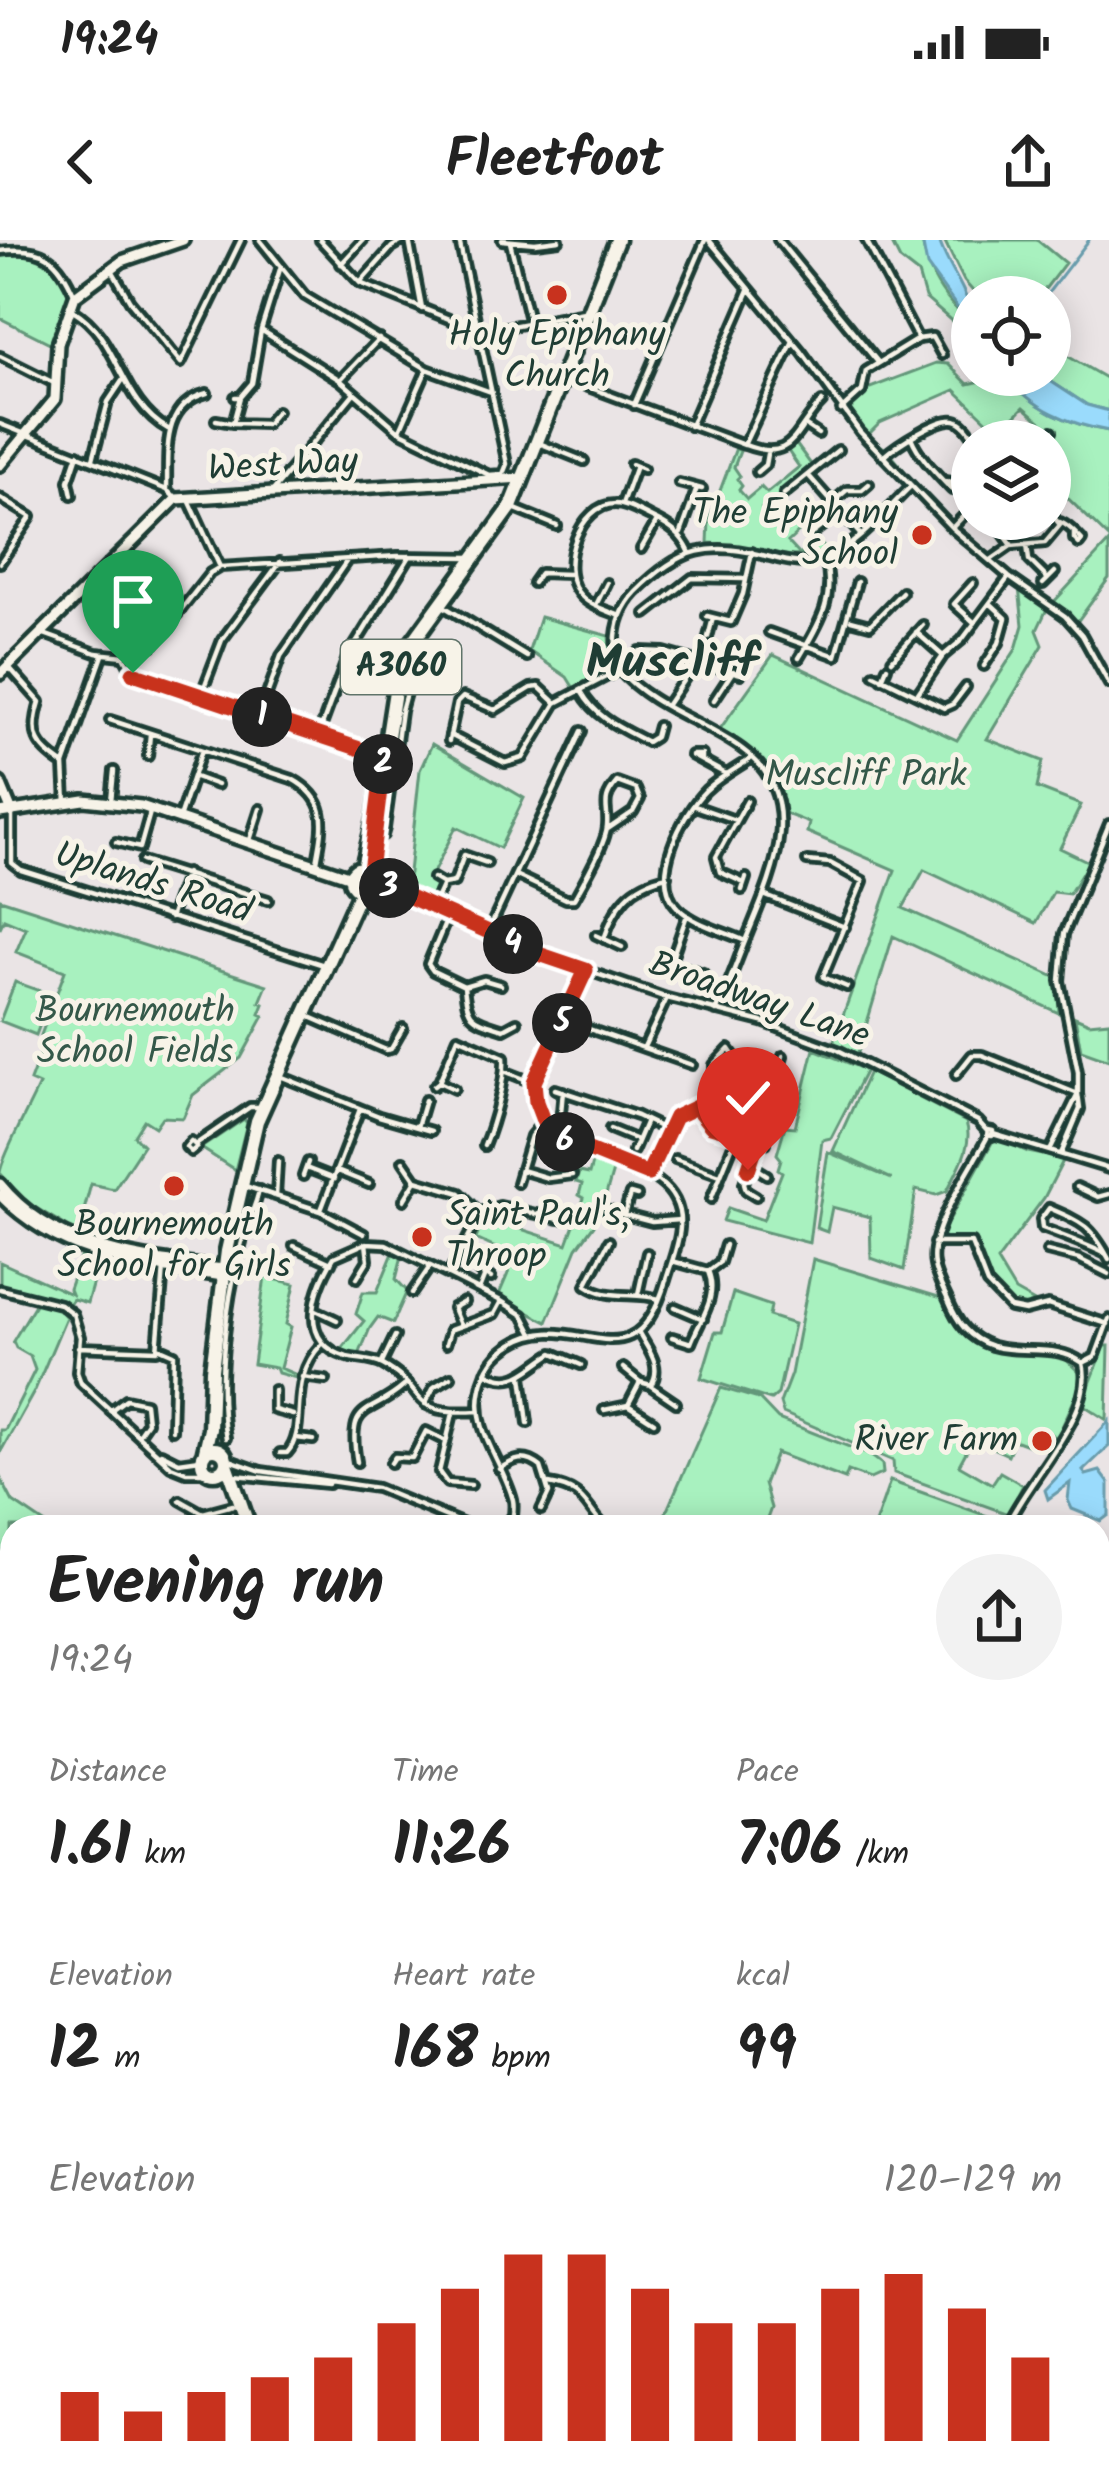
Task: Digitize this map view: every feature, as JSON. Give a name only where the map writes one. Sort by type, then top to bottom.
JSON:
[{"type":"main road","name":"A3060","points":[[369,873],[384,757],[395,721],[397,678],[410,646],[513,503],[619,240]]},
{"type":"main road","name":"A3060","points":[[369,873],[375,820]]},
{"type":"main road","points":[[361,890],[351,877],[369,873]]},
{"type":"main road","points":[[239,1515],[225,1484],[208,1466],[224,1273],[259,1114],[369,873]]},
{"type":"main road","points":[[210,1409],[242,1515]]},
{"type":"main road","points":[[208,1466],[213,1449],[230,1467]]},
{"type":"main road","points":[[208,1466],[230,1467]]},
{"type":"street","points":[[5,240],[3,250],[41,253],[57,261],[75,296]]},
{"type":"street","points":[[41,253],[46,240]]},
{"type":"street","points":[[0,465],[56,399],[58,344],[75,296],[152,244],[183,240]]},
{"type":"street","points":[[111,268],[130,301],[181,363],[241,240]]},
{"type":"street","points":[[260,240],[305,296],[427,369],[491,392]]},
{"type":"street","points":[[320,240],[360,283],[481,332],[588,311]]},
{"type":"street","points":[[340,264],[363,240]]},
{"type":"street","points":[[360,283],[392,247],[407,240],[422,309]]},
{"type":"street","points":[[261,330],[340,380],[399,431],[478,477],[499,475],[507,470],[459,240]]},
{"type":"street","points":[[502,240],[559,240]]},
{"type":"street","points":[[634,405],[707,240],[793,340],[841,410],[951,527]]},
{"type":"street","points":[[778,240],[878,362]]},
{"type":"street","points":[[866,240],[918,339]]},
{"type":"street","points":[[510,242],[530,323]]},
{"type":"street","points":[[233,423],[238,397],[252,382],[280,266]]},
{"type":"street","points":[[690,426],[749,290]]},
{"type":"street","points":[[68,308],[96,325],[122,381],[142,408],[168,429]]},
{"type":"street","points":[[841,410],[859,395],[866,370],[918,339],[932,337],[942,355]]},
{"type":"street","points":[[340,380],[379,339]]},
{"type":"street","points":[[744,445],[793,340]]},
{"type":"street","points":[[0,356],[59,385]]},
{"type":"street","points":[[399,431],[427,369]]},
{"type":"street","points":[[565,378],[766,454],[786,445],[822,401]]},
{"type":"street","points":[[93,460],[109,402],[122,381]]},
{"type":"street","points":[[166,490],[168,429],[185,402],[207,393]]},
{"type":"street","points":[[272,492],[354,393]]},
{"type":"street","points":[[216,420],[266,424],[277,411]]},
{"type":"street","points":[[884,456],[911,437],[951,421]]},
{"type":"street","points":[[0,424],[166,490],[176,500]]},
{"type":"street","points":[[806,426],[818,434]]},
{"type":"street","points":[[911,437],[944,481]]},
{"type":"street","points":[[784,494],[836,452],[824,442]]},
{"type":"street","points":[[538,443],[584,461]]},
{"type":"street","points":[[72,495],[70,481],[78,454]]},
{"type":"street","points":[[757,472],[765,466],[766,454]]},
{"type":"street","points":[[622,504],[637,466]]},
{"type":"street","points":[[809,476],[859,533]]},
{"type":"street","name":"West Way","points":[[4,670],[176,500],[478,477],[496,483],[524,478]]},
{"type":"street","points":[[496,483],[513,503],[557,526]]},
{"type":"street","points":[[679,483],[699,488],[680,534]]},
{"type":"street","points":[[832,502],[847,490],[862,490],[869,484]]},
{"type":"street","points":[[716,1011],[779,856],[781,832],[775,797],[752,758],[646,695],[619,670],[614,637],[620,616],[627,601],[656,573],[690,553],[714,547],[792,562],[825,559],[910,486]]},
{"type":"street","points":[[0,498],[31,517],[0,563]]},
{"type":"street","points":[[189,498],[220,567]]},
{"type":"street","points":[[620,616],[577,591],[569,574],[569,563],[590,514],[597,508],[622,504],[680,534],[690,553]]},
{"type":"street","points":[[813,533],[840,512]]},
{"type":"street","points":[[641,549],[657,521]]},
{"type":"street","points":[[967,540],[1065,616],[1082,635],[1109,684]]},
{"type":"street","points":[[1006,540],[1011,546]]},
{"type":"street","points":[[991,560],[1011,546],[1047,540]]},
{"type":"street","points":[[1027,545],[1029,560],[1045,581],[1055,572]]},
{"type":"street","points":[[708,637],[710,617],[731,622],[752,552]]},
{"type":"street","points":[[317,736],[346,658],[410,556]]},
{"type":"street","points":[[44,634],[103,655],[124,656],[153,645],[210,573],[220,567],[475,557]]},
{"type":"street","points":[[259,716],[281,656],[348,559]]},
{"type":"street","points":[[800,658],[829,600],[825,559]]},
{"type":"street","points":[[200,695],[222,640],[280,562]]},
{"type":"street","points":[[533,583],[540,573],[569,574]]},
{"type":"street","points":[[918,693],[1009,577]]},
{"type":"street","points":[[646,614],[692,578],[745,579]]},
{"type":"street","points":[[836,656],[857,582]]},
{"type":"street","points":[[974,583],[951,604],[975,623]]},
{"type":"street","points":[[596,606],[607,584]]},
{"type":"street","points":[[849,620],[872,624],[902,592]]},
{"type":"street","points":[[668,600],[669,610]]},
{"type":"street","points":[[983,666],[999,643],[1006,618],[990,603]]},
{"type":"street","points":[[440,604],[527,657]]},
{"type":"street","points":[[882,679],[923,625]]},
{"type":"street","points":[[770,632],[845,659]]},
{"type":"street","points":[[916,632],[943,656]]},
{"type":"street","points":[[646,665],[643,652],[664,652],[737,673],[714,700]]},
{"type":"street","points":[[66,802],[64,765],[103,655]]},
{"type":"street","points":[[124,656],[133,673],[384,757]]},
{"type":"street","points":[[666,706],[685,678],[690,659]]},
{"type":"street","points":[[4,670],[40,702],[34,725],[42,748],[64,765]]},
{"type":"street","points":[[556,703],[539,687],[495,710],[459,695],[450,738],[505,763],[515,762],[524,758],[556,703],[619,670]]},
{"type":"street","points":[[874,674],[944,708],[965,687]]},
{"type":"street","points":[[890,693],[893,685]]},
{"type":"street","points":[[952,688],[961,694]]},
{"type":"street","points":[[581,691],[603,719],[647,742],[655,737],[658,726]]},
{"type":"street","points":[[110,720],[311,789],[322,819],[316,866]]},
{"type":"street","points":[[376,837],[386,828],[395,721]]},
{"type":"street","points":[[488,932],[582,731]]},
{"type":"street","points":[[148,756],[150,734]]},
{"type":"street","points":[[179,818],[202,750]]},
{"type":"street","points":[[745,940],[687,915],[672,900],[667,876],[674,845],[695,806],[726,774],[752,758]]},
{"type":"street","points":[[702,761],[726,774]]},
{"type":"street","points":[[111,801],[114,771]]},
{"type":"street","points":[[196,777],[217,785]]},
{"type":"street","points":[[514,875],[574,899],[608,829],[634,812],[640,799],[636,789],[623,782],[614,784],[604,806],[608,829]]},
{"type":"street","points":[[0,783],[6,812],[66,802],[111,801],[250,840],[351,877]]},
{"type":"street","points":[[744,884],[720,872],[716,863],[747,801]]},
{"type":"street","points":[[695,806],[737,821]]},
{"type":"street","points":[[116,842],[140,848],[151,809]]},
{"type":"street","points":[[250,840],[260,809]]},
{"type":"street","name":"Uplands Road","points":[[6,812],[12,863],[21,870],[329,966]]},
{"type":"street","points":[[1061,1154],[1080,1109],[1078,1072],[1060,981],[1064,934],[1109,824]]},
{"type":"street","points":[[460,848],[464,855],[487,863]]},
{"type":"street","points":[[433,878],[443,884],[454,882],[464,855]]},
{"type":"street","points":[[142,860],[268,899]]},
{"type":"street","points":[[807,861],[830,863],[863,879],[823,977],[847,987]]},
{"type":"street","points":[[170,918],[185,873]]},
{"type":"street","name":"Broadway Lane","points":[[369,873],[448,916],[586,970],[667,998],[762,1022],[838,1050],[982,1124],[990,1134],[1109,1169]]},
{"type":"street","points":[[604,939],[619,901],[636,887],[667,876]]},
{"type":"street","points":[[631,878],[636,887]]},
{"type":"street","points":[[432,908],[443,884]]},
{"type":"street","points":[[765,896],[844,927]]},
{"type":"street","points":[[671,961],[687,915]]},
{"type":"street","points":[[448,916],[428,964],[433,971],[464,986],[484,980],[501,986]]},
{"type":"street","points":[[596,935],[622,947]]},
{"type":"street","points":[[662,961],[703,973]]},
{"type":"street","points":[[512,1515],[512,1496],[478,1411],[486,1372],[502,1351],[532,1334],[552,1331],[613,1341],[638,1332],[656,1313],[680,1220],[668,1190],[648,1174],[566,1142],[544,1123],[536,1102],[534,1082],[586,970]]},
{"type":"street","points":[[464,986],[466,1011],[475,1019],[504,1029],[517,1022]]},
{"type":"street","points":[[644,1048],[667,998]]},
{"type":"street","points":[[304,1014],[386,1050],[403,1028]]},
{"type":"street","points":[[572,1023],[692,1065]]},
{"type":"street","points":[[454,1089],[437,1084],[458,1037],[504,1057],[497,1111],[481,1147],[493,1150]]},
{"type":"street","points":[[724,1099],[715,1085],[714,1065],[729,1049],[734,1056]]},
{"type":"street","points":[[956,1075],[972,1055],[982,1055],[1078,1094]]},
{"type":"street","points":[[768,1081],[777,1075],[783,1056]]},
{"type":"street","points":[[648,1174],[675,1117],[724,1099],[746,1060]]},
{"type":"street","points":[[503,1071],[534,1082]]},
{"type":"street","points":[[742,1072],[768,1081]]},
{"type":"street","points":[[276,1074],[360,1109],[431,1131]]},
{"type":"street","points":[[747,1111],[753,1100],[769,1098],[768,1081]]},
{"type":"street","points":[[561,1112],[559,1090],[666,1130]]},
{"type":"street","points":[[1050,1151],[1078,1094]]},
{"type":"street","points":[[417,1126],[425,1100]]},
{"type":"street","points":[[196,1144],[250,1107],[259,1114]]},
{"type":"street","points":[[696,1107],[711,1126],[766,1143]]},
{"type":"street","points":[[321,1211],[360,1109]]},
{"type":"street","points":[[239,1116],[259,1114]]},
{"type":"street","points":[[633,1151],[646,1121]]},
{"type":"street","points":[[517,1183],[531,1136],[544,1123]]},
{"type":"street","points":[[610,1129],[638,1140]]},
{"type":"street","points":[[990,1134],[934,1243],[934,1266],[941,1286],[957,1321],[973,1337],[1018,1350],[1061,1351],[1083,1363]]},
{"type":"street","points":[[711,1198],[737,1135]]},
{"type":"street","points":[[756,1196],[744,1187],[758,1140]]},
{"type":"street","points":[[675,1159],[720,1175]]},
{"type":"street","points":[[276,1196],[278,1161]]},
{"type":"street","points":[[403,1161],[416,1180],[460,1192],[476,1214],[475,1226],[449,1274]]},
{"type":"street","points":[[751,1164],[767,1175]]},
{"type":"street","points":[[306,1169],[334,1179]]},
{"type":"street","points":[[521,1170],[562,1180],[572,1175]]},
{"type":"street","points":[[337,1171],[369,1184]]},
{"type":"street","points":[[404,1200],[416,1180]]},
{"type":"street","points":[[560,1190],[562,1180]]},
{"type":"street","points":[[0,1184],[30,1213],[84,1244],[224,1273]]},
{"type":"street","points":[[242,1186],[321,1211],[364,1234]]},
{"type":"street","points":[[1077,1187],[1098,1197],[1109,1194]]},
{"type":"street","points":[[226,1438],[220,1352],[242,1239],[259,1190]]},
{"type":"street","points":[[624,1215],[630,1194],[637,1196]]},
{"type":"street","points":[[0,1195],[41,1229],[107,1259],[224,1273]]},
{"type":"street","points":[[476,1214],[500,1206],[554,1221]]},
{"type":"street","points":[[1049,1208],[1094,1231],[1107,1256],[1042,1228],[1049,1208]]},
{"type":"street","points":[[606,1210],[652,1222],[680,1220]]},
{"type":"street","points":[[357,1278],[368,1260],[366,1243]]},
{"type":"street","points":[[934,1243],[971,1243],[987,1285],[1010,1308],[1025,1311],[1048,1305],[1108,1321],[1095,1357],[1083,1363]]},
{"type":"street","points":[[478,1411],[453,1413],[424,1404],[382,1364],[348,1358],[322,1344],[312,1324],[331,1263],[348,1248],[386,1244],[501,1301],[523,1315],[532,1334]]},
{"type":"street","points":[[609,1245],[586,1285],[617,1297],[638,1294],[661,1299]]},
{"type":"street","points":[[708,1271],[720,1262],[724,1245]]},
{"type":"street","points":[[294,1246],[331,1263]]},
{"type":"street","points":[[1048,1251],[1109,1274]]},
{"type":"street","points":[[638,1294],[647,1253]]},
{"type":"street","points":[[672,1262],[708,1271]]},
{"type":"street","points":[[412,1293],[430,1266]]},
{"type":"street","points":[[158,1347],[164,1268]]},
{"type":"street","points":[[672,1337],[691,1343],[713,1287],[708,1271]]},
{"type":"street","points":[[479,1290],[484,1275]]},
{"type":"street","points":[[0,1289],[67,1307],[78,1323],[81,1382],[179,1470],[208,1466]]},
{"type":"street","points":[[446,1344],[450,1330],[494,1314],[501,1301]]},
{"type":"street","points":[[460,1325],[453,1308],[464,1302]]},
{"type":"street","points":[[675,1307],[703,1319]]},
{"type":"street","points":[[314,1309],[337,1320]]},
{"type":"street","points":[[638,1332],[656,1364],[651,1385]]},
{"type":"street","points":[[382,1364],[395,1336]]},
{"type":"street","points":[[280,1453],[287,1454],[296,1438],[301,1377],[322,1344]]},
{"type":"street","points":[[78,1347],[158,1347],[174,1354],[172,1430]]},
{"type":"street","points":[[486,1372],[503,1380],[522,1376],[553,1353],[581,1365]]},
{"type":"street","points":[[1012,1515],[1079,1404],[1086,1380],[1083,1363]]},
{"type":"street","points":[[623,1368],[676,1403]]},
{"type":"street","points":[[522,1376],[528,1424]]},
{"type":"street","points":[[301,1377],[326,1380]]},
{"type":"street","points":[[424,1404],[434,1388],[451,1377]]},
{"type":"street","points":[[628,1405],[640,1382]]},
{"type":"street","points":[[357,1462],[354,1432],[361,1414],[405,1386]]},
{"type":"street","points":[[274,1390],[274,1410],[296,1414]]},
{"type":"street","points":[[110,1412],[124,1400],[142,1400],[147,1422],[138,1435]]},
{"type":"street","points":[[604,1410],[628,1405],[654,1422]]},
{"type":"street","points":[[453,1413],[438,1463],[441,1478],[459,1486],[471,1485]]},
{"type":"street","points":[[391,1463],[395,1457],[412,1458],[427,1431],[446,1441]]},
{"type":"street","points":[[296,1438],[314,1439]]},
{"type":"street","points":[[156,1450],[179,1462],[208,1466]]},
{"type":"street","points":[[499,1468],[525,1458],[541,1467],[549,1484],[541,1510]]},
{"type":"street","points":[[230,1467],[377,1488],[442,1515]]},
{"type":"street","points":[[230,1467],[358,1485]]},
{"type":"street","points":[[549,1484],[587,1500],[597,1515]]},
{"type":"street","points":[[185,1500],[203,1513],[233,1504]]},
{"type":"green space","points":[[890,240],[922,240],[933,277],[951,303],[951,321],[925,298],[918,274],[900,260]]},
{"type":"green space","points":[[944,240],[1037,240],[1065,263],[1055,276],[962,276]]},
{"type":"green space","points":[[16,252],[43,261],[65,281],[68,299],[56,346],[0,318],[0,254]]},
{"type":"green space","points":[[1071,358],[1109,380],[1109,411],[1071,395]]},
{"type":"green space","points":[[936,363],[951,367],[951,392],[880,423],[868,435],[951,520],[951,527],[841,410],[862,391]]},
{"type":"green space","points":[[961,396],[1027,396],[1070,420],[1039,420],[1024,407],[1011,420],[986,420]]},
{"type":"green space","points":[[1071,420],[1109,431],[1109,538],[1071,501]]},
{"type":"green space","points":[[796,444],[815,470],[762,508],[769,515],[781,505],[802,529],[788,542],[800,555],[818,540],[827,551],[812,555],[798,556],[783,555],[708,543],[709,520],[736,448],[740,451],[734,467],[740,476],[739,490],[747,499],[761,487],[767,493],[799,467],[788,451]]},
{"type":"green space","points":[[967,540],[973,540],[1024,587]]},
{"type":"green space","points":[[1109,542],[1109,578],[1077,622],[1052,604]]},
{"type":"green space","name":"Muscliff Park","points":[[1019,587],[1047,609],[1037,630],[1043,645],[987,739],[1043,761],[1037,788],[1081,805],[1060,848],[1089,862],[1069,894],[1053,892],[1036,923],[924,870],[903,908],[1057,978],[1059,1013],[893,936],[857,1056],[832,1046],[895,870],[807,832],[809,823],[784,813],[768,774],[753,754],[720,729],[773,655],[957,740],[1016,649],[1023,625]]},
{"type":"green space","points":[[540,617],[609,636],[612,671],[575,690],[567,677],[529,651]]},
{"type":"green space","points":[[432,744],[524,798],[500,848],[456,827],[430,879],[439,888],[433,903],[407,891],[420,770]]},
{"type":"green space","name":"Bournemouth School Fields","points":[[0,899],[267,985],[260,1002],[264,1016],[241,1058],[193,1095],[183,1118],[162,1117],[155,1127],[144,1120],[134,1136],[143,1145],[114,1189],[91,1184],[78,1233],[28,1203],[0,1173],[39,1085],[30,1081],[65,971],[16,952],[26,928],[4,919],[0,928]]},
{"type":"green space","points":[[15,982],[51,995],[36,1035],[0,1021]]},
{"type":"green space","points":[[1075,1017],[1089,1023],[1109,1021],[1109,1060],[1081,1050]]},
{"type":"green space","points":[[814,1049],[866,1070],[831,1138],[822,1140],[809,1243],[723,1221],[728,1208],[763,1220],[782,1172],[777,1154],[785,1126],[795,1127]]},
{"type":"green space","points":[[869,1072],[966,1122],[968,1131],[963,1158],[947,1191],[936,1195],[916,1190],[904,1270],[871,1258],[870,1217],[832,1207],[827,1232],[816,1228],[828,1152],[892,1179],[833,1151]]},
{"type":"green space","points":[[244,1119],[247,1123],[235,1170],[201,1148]]},
{"type":"green space","points":[[995,1137],[1028,1152],[1064,1159],[1044,1198],[997,1261],[1015,1291],[1038,1304],[1021,1308],[999,1297],[971,1239],[938,1240]]},
{"type":"green space","points":[[594,1156],[615,1164],[601,1212],[597,1211],[594,1225],[577,1248],[547,1322],[498,1297],[515,1257],[476,1239],[484,1217],[567,1244],[584,1198],[579,1195],[582,1184],[576,1182],[579,1172],[589,1174]]},
{"type":"green space","points":[[393,1253],[402,1256],[396,1279],[407,1291],[393,1323],[378,1317],[359,1355],[341,1350],[364,1321],[356,1314],[363,1292],[377,1292]]},
{"type":"green space","points":[[81,1255],[99,1261],[87,1303],[73,1299],[67,1307],[0,1289],[0,1262],[71,1294]]},
{"type":"green space","points":[[813,1259],[942,1298],[977,1341],[1005,1351],[1061,1355],[1081,1374],[1057,1438],[1039,1427],[1030,1446],[1014,1440],[1008,1455],[973,1439],[959,1465],[992,1484],[1000,1472],[1023,1485],[1008,1514],[894,1473],[893,1461],[783,1413],[780,1403],[791,1374]]},
{"type":"green space","points":[[265,1277],[295,1284],[286,1324],[291,1327],[280,1368],[296,1378],[253,1364]]},
{"type":"green space","points":[[733,1293],[771,1306],[769,1316],[794,1324],[778,1394],[771,1400],[701,1378]]},
{"type":"green space","points":[[37,1301],[59,1309],[66,1317],[35,1390],[0,1453],[0,1430],[5,1430],[35,1370],[30,1356],[13,1341]]},
{"type":"green space","points":[[1105,1346],[1109,1346],[1107,1420],[1082,1404]]},
{"type":"green space","points":[[721,1388],[759,1399],[778,1419],[882,1464],[883,1473],[870,1479],[848,1471],[845,1479],[776,1453],[764,1484],[768,1515],[665,1515]]},
{"type":"green space","points":[[0,1477],[13,1502],[32,1515],[0,1515]]},
{"type":"green space","points":[[890,1481],[985,1515],[878,1515]]},
{"type":"water","points":[[922,240],[939,240],[956,276],[951,276],[951,299],[927,266]]},
{"type":"water","points":[[1071,395],[1109,411],[1109,431],[1052,413],[1027,397]]},
{"type":"water","points":[[1109,1421],[1109,1446],[1083,1471],[1086,1475],[1100,1471],[1109,1483],[1109,1515],[1086,1515],[1072,1509],[1070,1483],[1048,1499],[1045,1490]]},
{"type":"waterway","points":[[1061,276],[1089,240]]},
{"type":"place","name":"Holy Epiphany Church","points":[[557,295]]},
{"type":"place","name":"The Epiphany School","points":[[922,535]]},
{"type":"place","name":"Bournemouth School for Girls","points":[[174,1186]]},
{"type":"place","name":"Saint Paul's, Throop","points":[[422,1237]]},
{"type":"place","name":"River Farm","points":[[1042,1441]]},
{"type":"district","name":"Muscliff","points":[[672,664]]},
{"type":"route","points":[[133,673],[384,757],[370,871],[374,881],[536,953],[586,970],[534,1082],[538,1108],[554,1134],[648,1174],[675,1117],[696,1107],[711,1126],[758,1140],[748,1170]]}]
